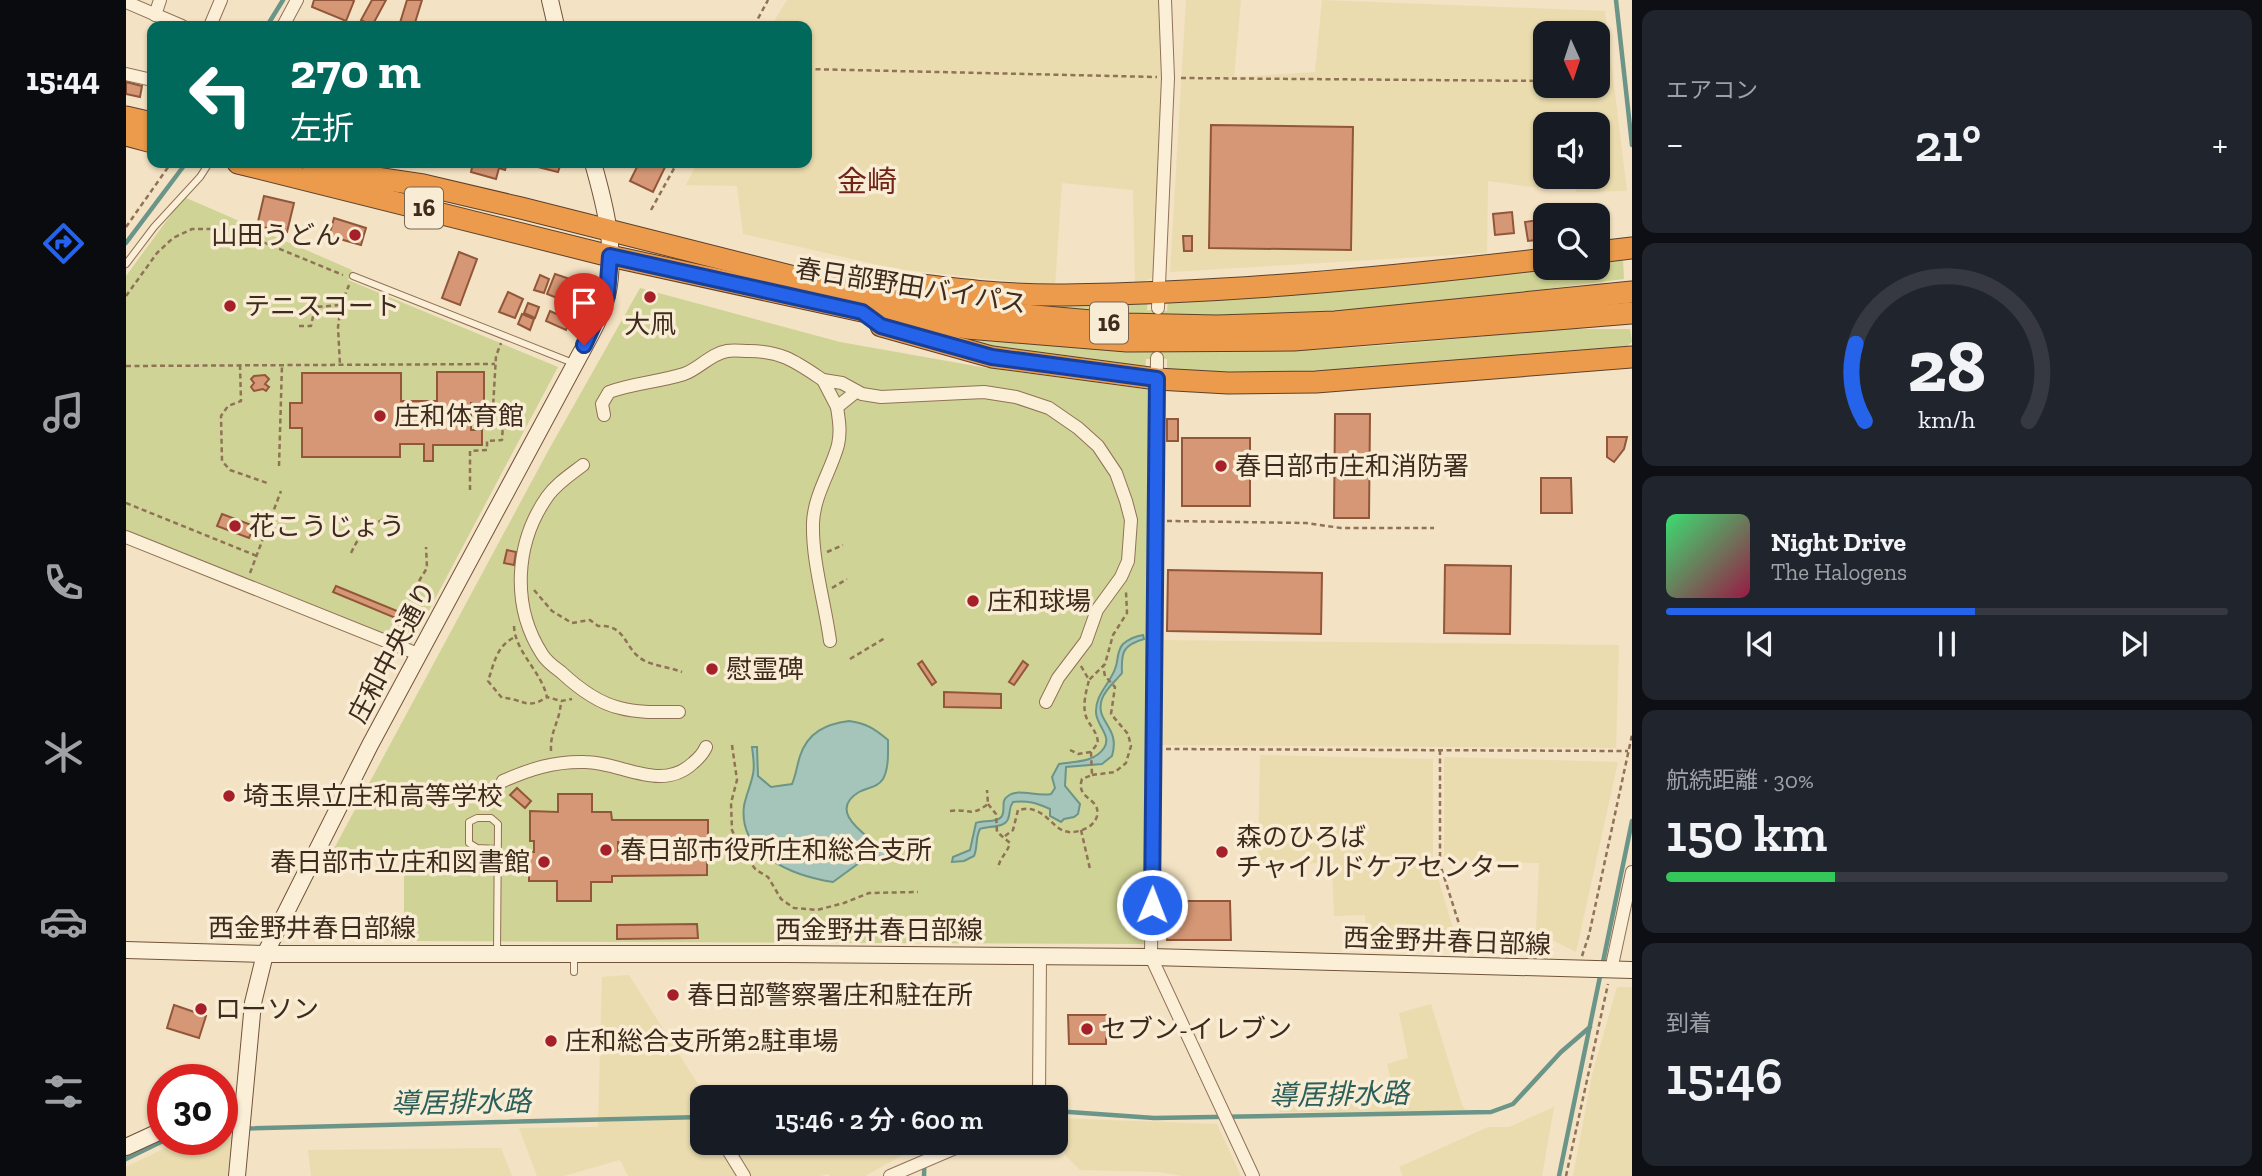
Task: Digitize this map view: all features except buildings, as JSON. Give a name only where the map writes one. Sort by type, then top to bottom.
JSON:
[{"type":"highway","points":[[126,117],[147,122]]},
{"type":"highway","points":[[126,135],[147,141]]},
{"type":"highway","name":"春日部野田バイパス","points":[[258,168],[610,256],[862,312],[967,328],[1127,341],[1294,340],[1624,303]]},
{"type":"highway","name":"春日部野田バイパス","points":[[332,168],[423,185],[609,229],[818,283],[967,310],[1125,324],[1217,326],[1335,322],[1624,303]]},
{"type":"highway","points":[[1610,251],[1631,248]]},
{"type":"highway","name":"16","points":[[699,251],[727,252],[853,276],[965,290],[1159,300],[1533,260]]},
{"type":"highway","name":"16","points":[[862,312],[881,326],[992,357],[1157,379],[1228,383],[1317,382],[1632,357]]},
{"type":"main road","points":[[550,0],[555,21]]},
{"type":"main road","name":"庄和中央通り","points":[[237,1176],[253,1003],[265,954],[370,745],[603,307],[607,295],[610,256],[609,229],[594,168]]},
{"type":"main road","name":"西金野井春日部線","points":[[126,950],[265,954],[1151,957],[1632,970]]},
{"type":"main road","points":[[238,1115],[242,1114]]},
{"type":"main road","points":[[126,1147],[147,1137]]},
{"type":"street","points":[[155,15],[160,0]]},
{"type":"street","points":[[212,21],[221,0]]},
{"type":"street","points":[[286,21],[297,0]]},
{"type":"street","points":[[1159,300],[1168,78],[1165,0]]},
{"type":"street","points":[[126,2],[170,21]]},
{"type":"street","points":[[126,74],[147,79]]},
{"type":"street","points":[[604,415],[602,404],[609,392],[627,385],[687,373],[726,351],[768,351],[790,358],[823,380],[842,383],[857,391],[881,397],[984,392],[1016,397],[1049,408],[1098,446],[1116,473],[1131,520],[1129,561],[1097,610],[1086,641],[1058,678],[1046,702]]},
{"type":"street","points":[[1157,358],[1151,957],[1253,1176]]},
{"type":"street","points":[[823,380],[837,407],[840,427],[838,444],[818,497],[813,522],[830,641]]},
{"type":"street","points":[[837,407],[857,391]]},
{"type":"street","points":[[583,465],[548,495],[524,546],[522,602],[531,633],[543,656],[571,682],[597,699],[619,708],[678,712]]},
{"type":"street","points":[[126,537],[418,654]]},
{"type":"street","points":[[503,781],[552,763],[596,763],[640,775],[674,775],[688,768],[703,754],[705,747]]},
{"type":"street","points":[[1611,970],[1632,872]]},
{"type":"street","points":[[1039,1085],[1040,956]]},
{"type":"street","points":[[732,1155],[744,1176]]},
{"type":"street","points":[[890,1176],[939,1155]]},
{"type":"lane","points":[[126,264],[206,168]]},
{"type":"lane","points":[[353,276],[575,364]]},
{"type":"lane","points":[[497,953],[498,849],[497,821],[477,818],[470,822],[469,843],[477,848],[498,849]]},
{"type":"lane","points":[[574,954],[574,972]]},
{"type":"path","points":[[757,21],[768,0]]},
{"type":"path","points":[[812,69],[1168,78],[1533,81]]},
{"type":"path","points":[[126,227],[167,168]]},
{"type":"path","points":[[651,210],[674,168]]},
{"type":"path","points":[[126,296],[158,253],[173,238],[192,229],[231,229],[352,278],[341,305],[338,327],[340,365]]},
{"type":"path","points":[[299,326],[311,326],[315,307],[341,305]]},
{"type":"path","points":[[470,490],[470,451],[487,450],[487,441],[502,440],[504,408],[493,408],[495,364],[500,343]]},
{"type":"path","points":[[126,366],[495,364]]},
{"type":"path","points":[[240,365],[241,401],[228,406],[221,416],[222,461],[230,470],[271,484]]},
{"type":"path","points":[[279,466],[282,365]]},
{"type":"path","points":[[248,578],[281,491]]},
{"type":"path","points":[[126,503],[257,555]]},
{"type":"path","points":[[351,553],[359,536],[369,526],[388,517]]},
{"type":"path","points":[[1156,520],[1306,523],[1341,528],[1434,528]]},
{"type":"path","points":[[817,556],[843,545]]},
{"type":"path","points":[[419,581],[427,568],[426,547]]},
{"type":"path","points":[[823,594],[847,579]]},
{"type":"path","points":[[1089,680],[1103,666],[1113,635],[1127,613],[1128,598],[1125,587],[1118,581]]},
{"type":"path","points":[[521,587],[531,587],[552,611],[572,623],[590,620],[598,626],[616,628],[641,659],[653,664],[664,664],[682,672]]},
{"type":"path","points":[[515,638],[505,642],[496,654],[488,681],[502,698],[526,705],[538,704],[547,697]]},
{"type":"path","points":[[850,659],[885,638]]},
{"type":"path","points":[[1073,658],[1084,669],[1089,680],[1085,706],[1087,719],[1097,733],[1098,743],[1091,753],[1092,774]]},
{"type":"path","points":[[1004,836],[1013,830],[1018,810],[1026,808],[1044,815],[1061,830],[1072,832],[1090,827],[1097,815],[1096,807],[1083,795],[1080,786],[1082,779],[1092,774],[1115,772],[1126,763],[1131,746],[1128,734],[1111,714],[1115,687],[1105,676],[1103,666]]},
{"type":"path","points":[[552,763],[551,731],[560,717],[561,701]]},
{"type":"path","points":[[1577,969],[1589,935],[1632,735]]},
{"type":"path","points":[[732,744],[737,780],[731,803],[732,830],[740,849],[756,870],[768,877],[781,900],[794,908],[817,910],[869,893],[919,892]]},
{"type":"path","points":[[1153,748],[1628,751]]},
{"type":"path","points":[[1070,750],[1078,754],[1091,753]]},
{"type":"path","points":[[1440,750],[1440,864],[1468,947],[1471,965]]},
{"type":"path","points":[[987,790],[988,804],[996,817],[997,832],[1010,843],[999,860],[998,869]]},
{"type":"path","points":[[950,811],[971,813],[988,804]]},
{"type":"path","points":[[1081,830],[1090,869]]},
{"type":"path","points":[[1566,1176],[1611,970]]},
{"type":"shaded area","points":[[787,0],[1165,0],[1154,277],[1135,285],[1133,190],[1062,183],[1055,286],[896,269],[743,234],[737,186],[686,185],[694,168],[812,168],[812,21],[774,21]]},
{"type":"shaded area","points":[[1186,0],[1241,0],[1234,77],[1315,72],[1322,0],[1605,11],[1606,21],[1533,21],[1533,98],[1610,98],[1610,52],[1627,191],[1576,192],[1576,189],[1610,189],[1610,112],[1533,112],[1533,187],[1488,181],[1487,253],[1170,272]]},
{"type":"shaded area","points":[[1161,640],[1619,645],[1616,748],[1161,745]]},
{"type":"shaded area","points":[[1260,755],[1433,759],[1433,861],[1458,945],[1366,946],[1365,915],[1334,916],[1332,863],[1258,864]]},
{"type":"shaded area","points":[[1444,757],[1618,762],[1576,952],[1536,932],[1539,863],[1444,862]]},
{"type":"shaded area","points":[[629,975],[698,1085],[690,1085],[690,1155],[903,1155],[865,1176],[628,1176],[620,1160],[564,1176],[537,1176],[519,1128],[598,1127],[602,977]]},
{"type":"shaded area","points":[[1617,987],[1632,987],[1632,1176],[1573,1176],[1592,1075]]},
{"type":"shaded area","points":[[1431,1004],[1462,1105],[1468,1113],[1279,1112],[1284,1103],[1394,1094],[1387,1064],[1408,1058],[1399,1013]]},
{"type":"shaded area","points":[[1554,1107],[1542,1176],[1403,1176],[1399,1167],[1488,1127],[1509,1127]]},
{"type":"shaded area","points":[[1068,1118],[1217,1124],[1241,1176],[1183,1176],[1158,1172],[1080,1170],[1066,1156]]},
{"type":"shaded area","points":[[501,1148],[512,1176],[311,1176],[308,1150]]},
{"type":"shaded area","points":[[151,1155],[233,1155],[230,1176],[126,1176],[126,1167]]},
{"type":"green space","points":[[184,197],[352,270],[348,280],[558,367],[410,646],[126,532],[126,276]]},
{"type":"green space","points":[[1610,258],[1623,261],[1624,279],[1409,307],[1239,317],[1146,315],[1003,306],[1148,297],[1147,310],[1167,311],[1168,297],[1533,269],[1533,280],[1610,280]]},
{"type":"green space","points":[[640,288],[840,342],[981,367],[1152,390],[1144,944],[404,941],[404,856],[330,856],[547,453]]},
{"type":"green space","points":[[1562,329],[1630,329],[1632,342],[1621,351],[1276,377],[1167,372],[1167,359],[1146,359],[1145,371],[977,346],[954,336],[1091,348],[1229,352],[1354,347]]},
{"type":"water","points":[[1143,635],[1144,639],[1125,650],[1122,673],[1102,699],[1101,713],[1113,738],[1112,756],[1102,764],[1066,767],[1065,786],[1080,804],[1078,814],[1061,822],[1050,816],[1050,809],[1027,802],[1013,802],[1006,822],[980,829],[974,856],[964,861],[952,862],[953,857],[970,850],[976,823],[997,820],[1002,816],[1004,800],[1008,796],[1017,793],[1051,794],[1055,788],[1052,777],[1059,764],[1090,759],[1100,753],[1106,739],[1096,713],[1100,695],[1115,669],[1123,644]]},
{"type":"water","points":[[849,721],[865,725],[879,733],[888,740],[888,750],[883,779],[851,798],[847,804],[849,817],[870,839],[890,853],[904,857],[906,861],[870,855],[833,882],[786,868],[759,850],[750,838],[745,823],[744,806],[754,771],[752,747],[757,747],[758,776],[771,787],[792,784],[803,748],[813,735],[825,727]]},
{"type":"waterway","points":[[270,21],[283,0]]},
{"type":"waterway","points":[[1616,0],[1632,145]]},
{"type":"waterway","points":[[126,243],[182,168]]},
{"type":"waterway","points":[[1559,1176],[1632,821]]},
{"type":"waterway","name":"導居排水路","points":[[1068,1112],[1154,1118],[1491,1112],[1513,1104],[1561,1052],[1590,1027]]},
{"type":"waterway","name":"導居排水路","points":[[238,1129],[690,1117]]},
{"type":"waterway","name":"導居排水路","points":[[126,1159],[147,1149]]},
{"type":"waterway","points":[[924,1176],[925,1155]]},
{"type":"place","name":"山田うどん","points":[[355,235]]},
{"type":"place","name":"大凧","points":[[650,297]]},
{"type":"place","name":"テニスコート","points":[[230,306]]},
{"type":"place","name":"庄和体育館","points":[[380,416]]},
{"type":"place","name":"春日部市庄和消防署","points":[[1221,466]]},
{"type":"place","name":"花こうじょう","points":[[235,526]]},
{"type":"place","name":"庄和球場","points":[[973,601]]},
{"type":"place","name":"慰霊碑","points":[[712,669]]},
{"type":"place","name":"埼玉県立庄和高等学校","points":[[229,796]]},
{"type":"place","name":"春日部市役所庄和総合支所","points":[[606,850]]},
{"type":"place","name":"森のひろば チャイルドケアセンター","points":[[1222,852]]},
{"type":"place","name":"春日部市立庄和図書館","points":[[544,862]]},
{"type":"place","name":"春日部警察署庄和駐在所","points":[[673,995]]},
{"type":"place","name":"ローソン","points":[[201,1009]]},
{"type":"place","name":"セブン-イレブン","points":[[1087,1029]]},
{"type":"place","name":"庄和総合支所第2駐車場","points":[[551,1041]]},
{"type":"district","name":"金崎","points":[[867,182]]},
{"type":"route","points":[[584,345],[607,295],[610,256],[862,312],[881,326],[992,357],[1157,379],[1152,905]]}]
